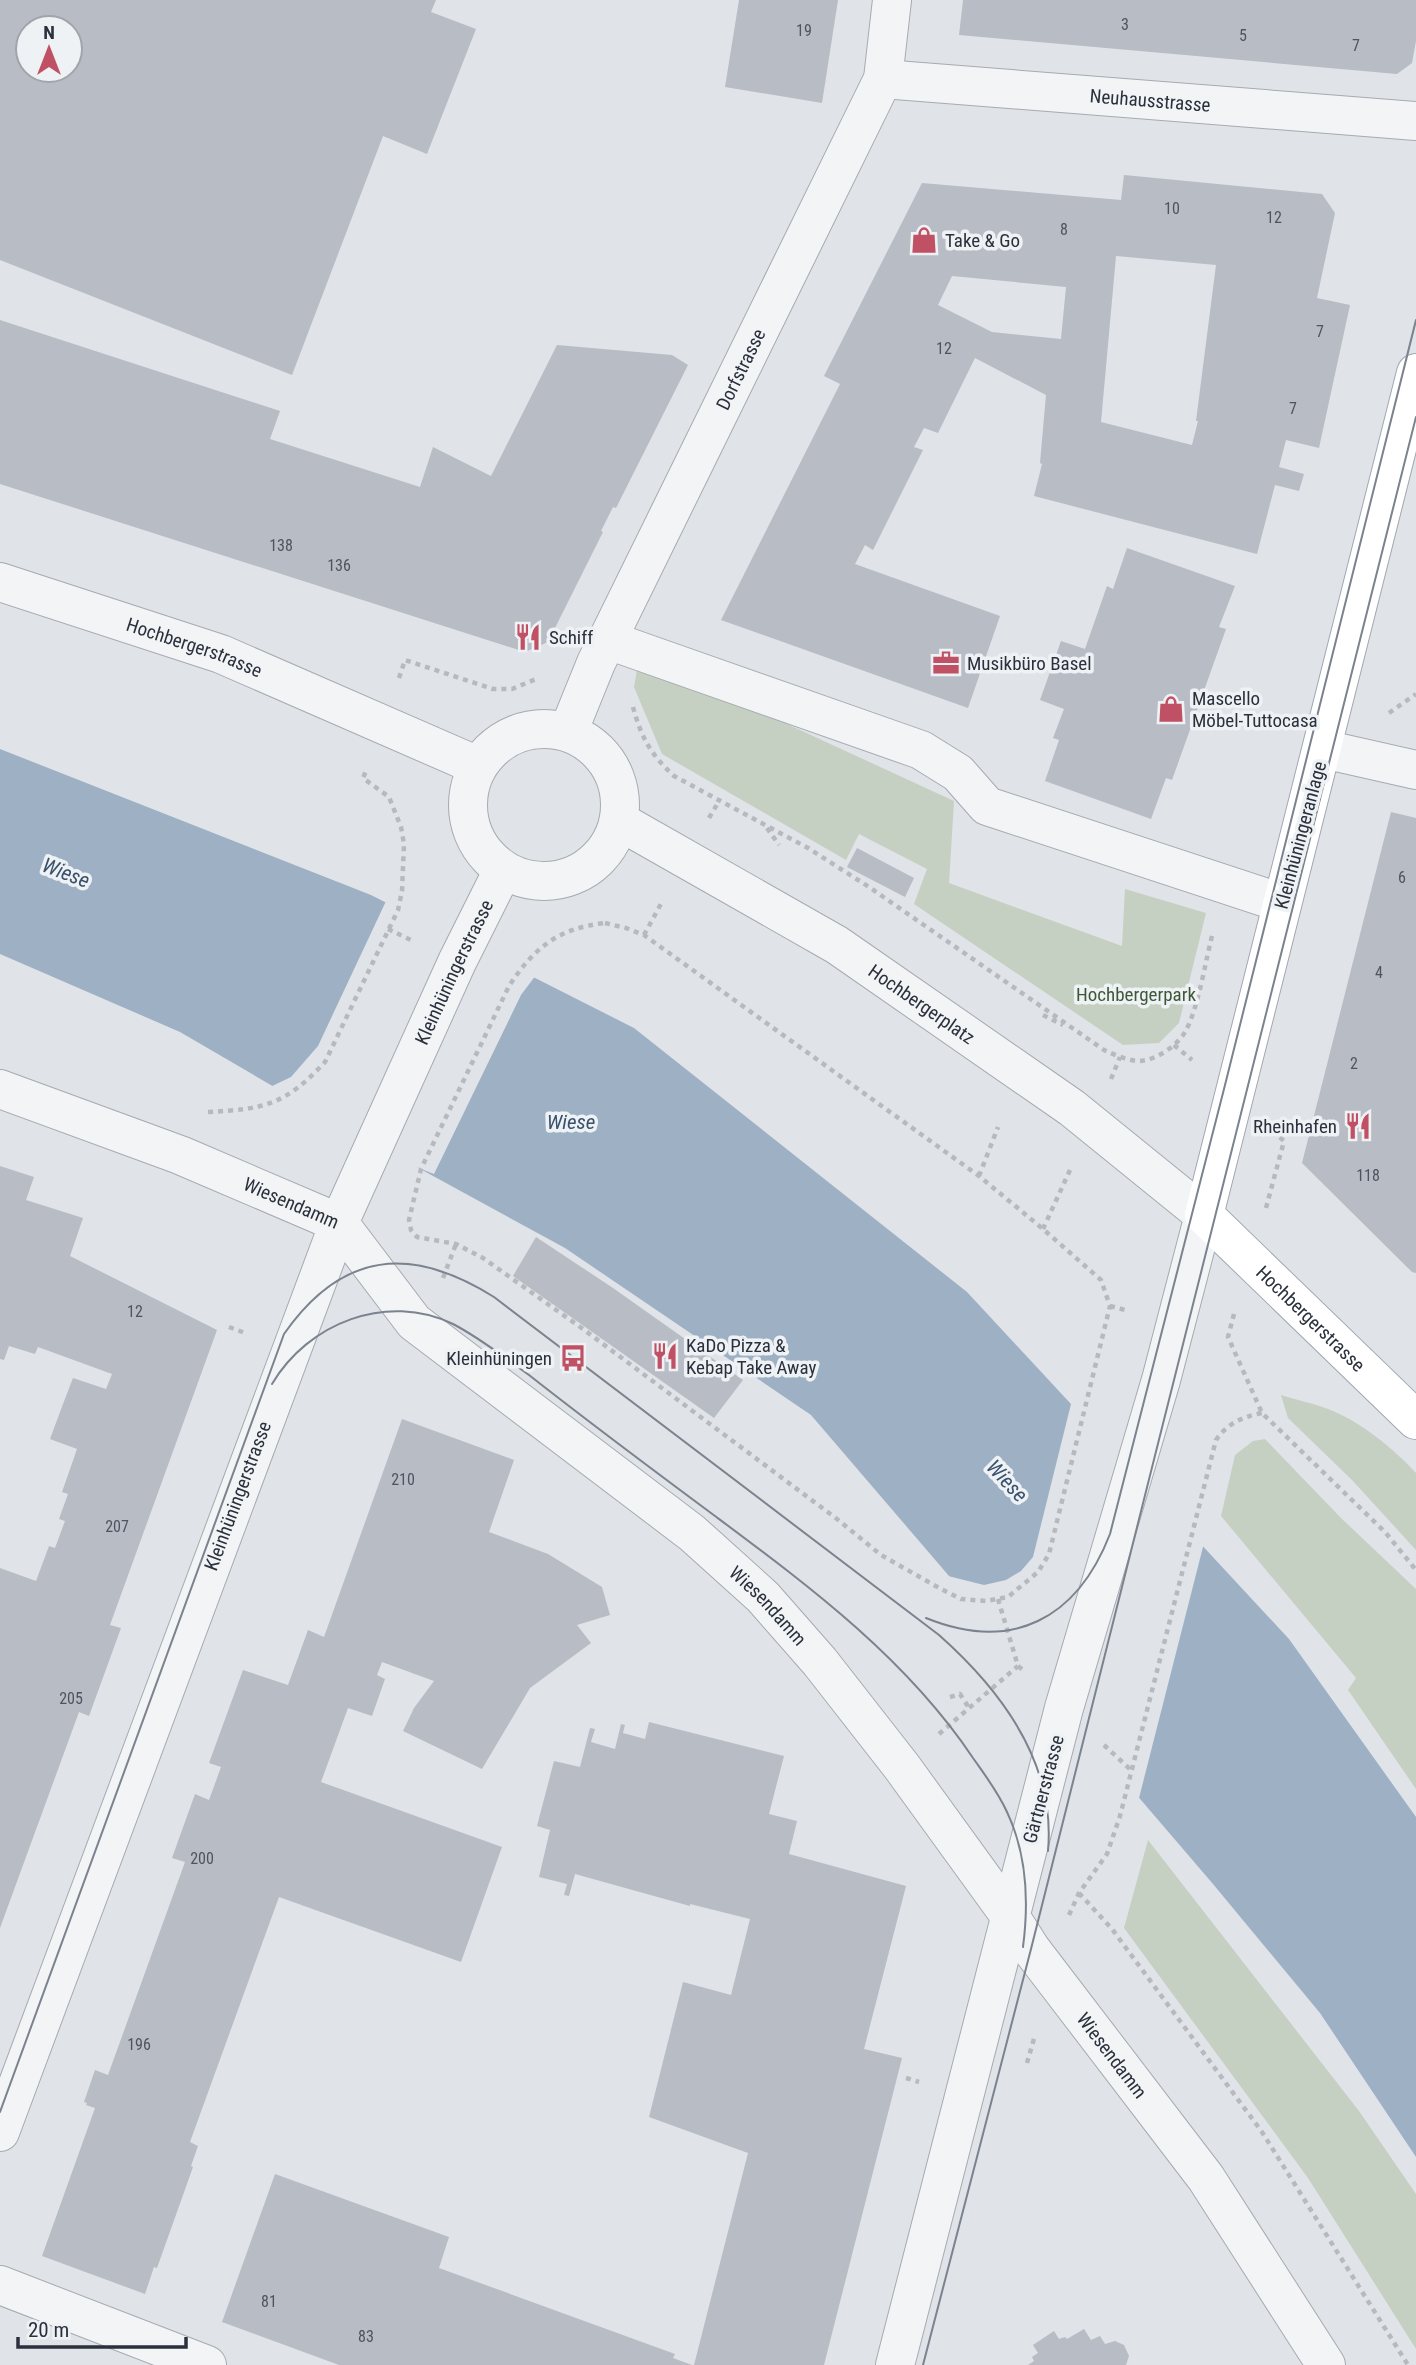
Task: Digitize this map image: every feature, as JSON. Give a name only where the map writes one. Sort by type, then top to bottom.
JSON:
[{"type":"main road","name":"Kleinhüningeranlage","points":[[1204,1216],[1416,373]]},
{"type":"main road","name":"Hochbergerstrasse","points":[[1204,1216],[1416,1420]]},
{"type":"street","name":"Dorfstrasse","points":[[568,732],[608,640],[883,79],[892,0]]},
{"type":"street","name":"Neuhausstrasse","points":[[883,79],[1416,121]]},
{"type":"street","name":"Hochbergerstrasse","points":[[0,582],[221,654],[478,766]]},
{"type":"street","points":[[608,640],[920,750],[958,773],[987,806],[1282,903]]},
{"type":"street","points":[[548,728],[568,732],[588,742],[605,757],[615,777],[620,799],[619,821],[612,841],[600,858],[583,871],[564,879],[543,881],[522,878],[496,883],[485,854],[473,834],[467,811],[469,788],[478,766],[491,750],[508,737],[527,730],[548,728]]},
{"type":"street","points":[[1323,749],[1416,770]]},
{"type":"street","name":"Hochbergerplatz","points":[[619,821],[848,953],[1072,1108],[1204,1216]]},
{"type":"street","name":"Kleinhüningerstrasse","points":[[0,2132],[339,1223],[457,962],[496,883]]},
{"type":"street","name":"Wiesendamm","points":[[0,1088],[180,1155],[339,1223],[414,1322],[672,1518],[764,1597],[861,1714],[1051,1976],[1206,2178],[1326,2365]]},
{"type":"street","name":"Gärtnerstrasse","points":[[895,2365],[1052,1758],[1161,1380],[1204,1216]]},
{"type":"street","points":[[0,2285],[207,2365]]},
{"type":"path","points":[[405,660],[493,689],[512,689],[542,675]]},
{"type":"path","points":[[631,697],[644,737],[657,761],[674,776],[808,848],[869,887],[1104,1050],[1120,1057],[1141,1061],[1160,1054],[1174,1045],[1185,1033],[1225,885]]},
{"type":"path","points":[[203,1112],[250,1110],[268,1105],[310,1078],[325,1062],[398,910],[404,865],[401,827],[389,797],[363,778]]},
{"type":"path","points":[[764,825],[779,845]]},
{"type":"path","points":[[605,923],[644,935],[978,1176],[1044,1228],[1101,1280],[1110,1306],[1048,1554],[1038,1572],[1007,1597],[986,1601],[961,1598],[881,1555],[583,1329],[483,1258],[456,1244],[417,1237],[411,1230],[409,1220],[421,1169],[509,986],[543,943],[586,925],[605,923]]},
{"type":"path","points":[[1043,1015],[1077,1031]]},
{"type":"path","points":[[978,1176],[998,1127]]},
{"type":"path","points":[[1273,1184],[1284,1141]]},
{"type":"path","points":[[1228,1337],[1262,1413],[1385,1532],[1416,1570]]},
{"type":"path","points":[[1026,2069],[1065,1927],[1079,1893],[1107,1854],[1120,1816],[1216,1440],[1224,1428],[1243,1417],[1262,1413]]},
{"type":"path","points":[[998,1600],[1018,1666]]},
{"type":"path","points":[[950,1697],[960,1695],[969,1707]]},
{"type":"path","points":[[1079,1893],[1112,1929],[1262,2132],[1408,2365]]},
{"type":"green space","name":"Hochbergerpark","points":[[638,664],[774,718],[954,801],[949,883],[1122,946],[1125,889],[1206,913],[1179,1023],[1159,1043],[1123,1045],[914,904],[927,869],[859,834],[846,860],[662,754],[634,687]]},
{"type":"green space","points":[[1281,1395],[1340,1414],[1386,1445],[1416,1473],[1416,1550],[1352,1480],[1288,1418]]},
{"type":"green space","points":[[1265,1439],[1341,1518],[1416,1589],[1416,1789],[1348,1690],[1356,1678],[1221,1516],[1235,1455],[1253,1441]]},
{"type":"green space","points":[[1148,1840],[1359,2111],[1416,2194],[1416,2349],[1308,2178],[1124,1928]]},
{"type":"water","name":"Wiese","points":[[0,749],[371,895],[634,1028],[967,1292],[1289,1639],[1416,1817],[1416,2157],[1320,2013],[1213,1884],[811,1415],[565,1248],[336,1123],[180,1032],[0,954]]},
{"type":"pier","points":[[387,899],[536,975],[521,995],[434,1174],[398,1160],[268,1088],[291,1077],[318,1046]]},
{"type":"pier","points":[[1072,1400],[1204,1543],[1138,1802],[954,1587],[948,1576],[984,1585],[1006,1580],[1021,1571],[1033,1557]]},
{"type":"building","points":[[0,0],[436,0],[431,12],[476,29],[427,154],[383,136],[292,375],[0,260]]},
{"type":"building","points":[[739,0],[838,0],[822,103],[725,87]]},
{"type":"building","points":[[963,0],[1416,0],[1416,41],[1412,63],[1397,74],[959,35]]},
{"type":"building","points":[[1124,175],[1322,194],[1335,213],[1317,298],[1350,305],[1319,448],[1286,440],[1279,467],[1304,474],[1299,491],[1275,485],[1257,554],[1034,496],[1042,464],[1046,395],[975,358],[938,433],[924,428],[914,447],[923,450],[873,550],[865,545],[855,564],[1000,616],[968,708],[721,620],[840,384],[824,376],[922,183],[1121,200]],"holes":[[[1116,256],[1216,265],[1198,421],[1192,445],[1101,422]],[[952,276],[1066,287],[1061,339],[992,332],[938,305]]]},
{"type":"building","points":[[0,320],[280,411],[270,439],[420,487],[433,447],[491,476],[557,345],[672,355],[688,365],[616,508],[613,507],[548,642],[525,652],[0,484]]},
{"type":"building","points":[[1127,548],[1235,586],[1219,627],[1226,629],[1172,780],[1166,778],[1151,819],[1045,781],[1059,740],[1053,738],[1064,709],[1040,700],[1061,641],[1085,649],[1107,586],[1113,589]]},
{"type":"building","points":[[1391,812],[1416,818],[1416,1273],[1302,1163]]},
{"type":"building","points":[[857,848],[914,878],[905,897],[847,867]]},
{"type":"building","points":[[0,1166],[34,1177],[26,1200],[83,1218],[70,1256],[217,1330],[110,1625],[121,1628],[89,1716],[79,1712],[0,1928],[0,1568],[36,1581],[49,1546],[55,1548],[65,1521],[59,1519],[68,1494],[62,1492],[77,1449],[50,1439],[73,1378],[106,1389],[112,1374],[38,1347],[35,1354],[9,1346],[4,1360],[0,1359]]},
{"type":"building","points":[[536,1237],[743,1380],[714,1418],[513,1276]]},
{"type":"building","points":[[402,1419],[514,1460],[489,1532],[548,1554],[602,1587],[610,1615],[577,1625],[591,1643],[530,1688],[482,1769],[403,1731],[414,1708],[434,1681],[382,1662],[377,1675],[385,1679],[372,1716],[348,1708],[321,1782],[502,1847],[461,1962],[279,1897],[190,2142],[198,2146],[191,2166],[193,2167],[145,2294],[42,2256],[95,2108],[84,2102],[95,2070],[108,2075],[185,1862],[172,1858],[195,1794],[209,1800],[221,1767],[209,1763],[243,1670],[288,1685],[308,1630],[324,1637]]},
{"type":"building","points":[[649,1722],[784,1756],[769,1814],[797,1821],[789,1854],[906,1886],[864,2049],[902,2058],[824,2365],[694,2365],[748,2153],[649,2117],[683,1982],[731,1995],[750,1919],[690,1906],[575,1874],[569,1896],[564,1895],[567,1884],[539,1877],[550,1830],[537,1826],[554,1761],[580,1767],[590,1728],[595,1729],[591,1742],[615,1749],[621,1724],[625,1725],[623,1733],[645,1739]]},
{"type":"building","points":[[275,2174],[449,2237],[439,2268],[675,2354],[673,2358],[692,2365],[339,2365],[222,2322]]},
{"type":"building","points":[[1084,2329],[1091,2340],[1100,2336],[1105,2344],[1115,2341],[1124,2345],[1129,2356],[1126,2365],[1028,2365],[1038,2353],[1033,2345],[1054,2331],[1059,2339],[1067,2339]]},
{"type":"tram line","points":[[926,1618],[957,1628],[986,1632],[1013,1629],[1038,1621],[1060,1607],[1079,1588],[1096,1563],[1110,1534],[1416,320]]},
{"type":"tram line","points":[[923,2365],[1031,1949],[1416,417]]},
{"type":"tram line","points":[[0,2112],[284,1334],[306,1306],[330,1286],[354,1272],[380,1265],[406,1264],[434,1269],[464,1280],[494,1297],[939,1635],[983,1680],[1020,1731],[1043,1788],[1048,1819],[1048,1851]]},
{"type":"tram line","points":[[272,1384],[287,1363],[306,1344],[328,1330],[351,1319],[402,1311],[428,1315],[453,1324],[529,1375],[821,1597],[887,1656],[918,1688],[987,1777],[1014,1828],[1025,1878],[1023,1947]]},
{"type":"place","name":"Take & Go","points":[[924,240]]},
{"type":"place","name":"Schiff","points":[[528,637]]},
{"type":"place","name":"Musikbüro Basel","points":[[946,663]]},
{"type":"place","name":"Mascello Möbel-Tuttocasa","points":[[1171,709]]},
{"type":"place","name":"Rheinhafen","points":[[1358,1126]]},
{"type":"place","name":"KaDo Pizza & Kebap Take Away","points":[[665,1356]]},
{"type":"place","name":"Kleinhüningen","points":[[573,1358]]}]
